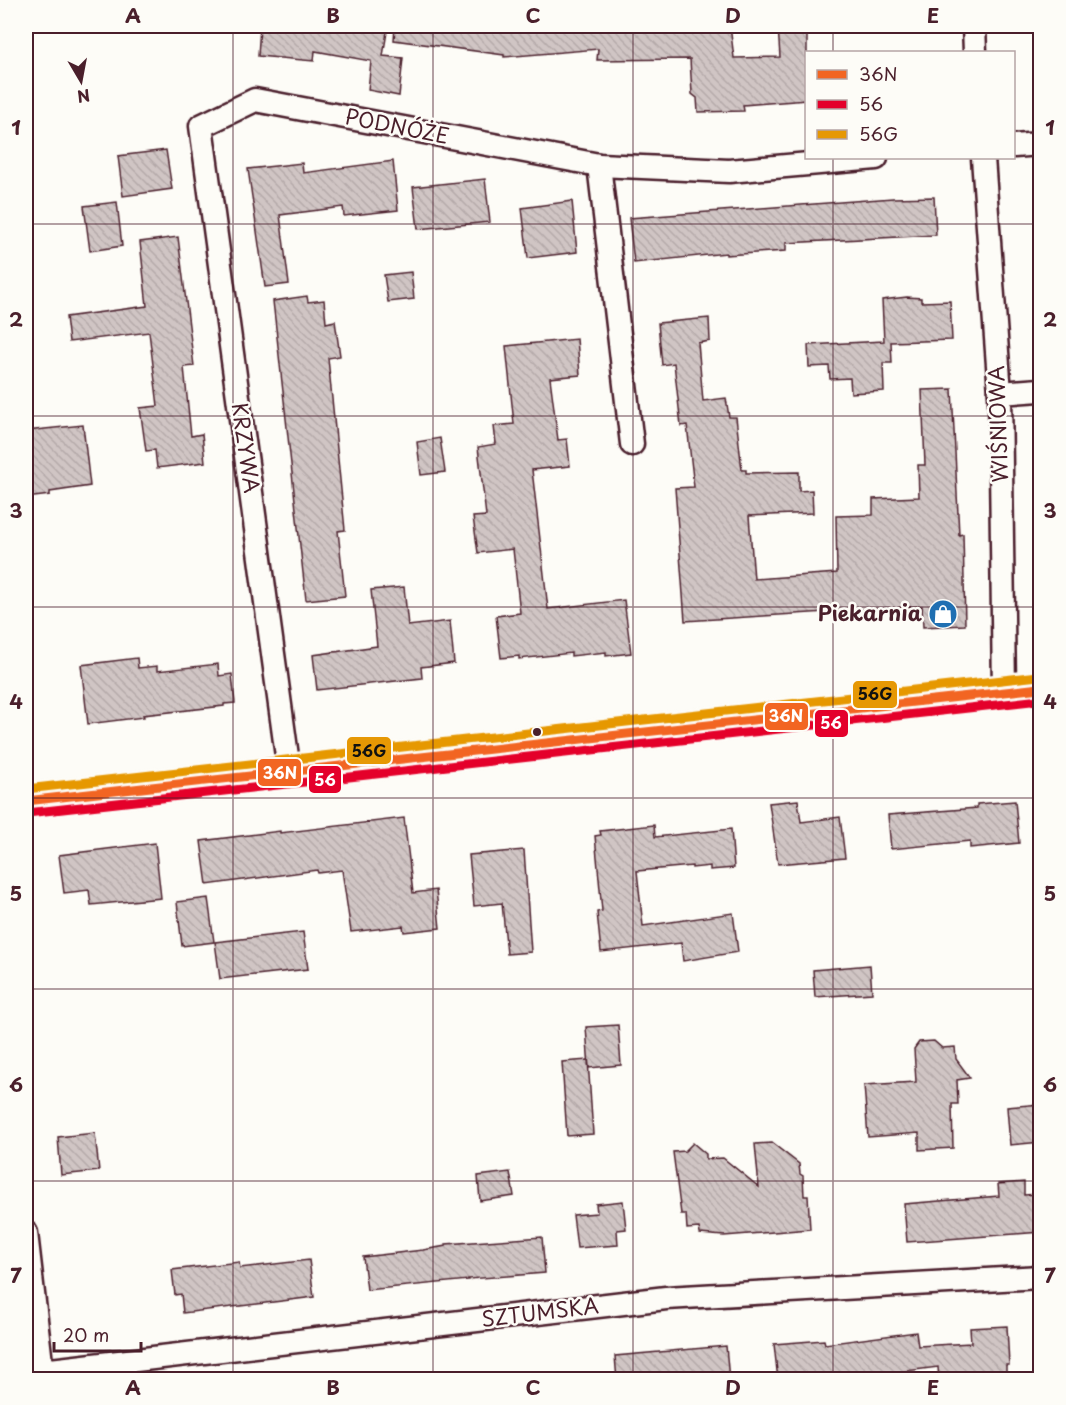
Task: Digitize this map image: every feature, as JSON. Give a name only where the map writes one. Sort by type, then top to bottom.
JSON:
[{"type":"main road","points":[[26,801],[1041,688]]},
{"type":"street","points":[[974,26],[975,51]]},
{"type":"street","name":"PODNÓŻE","points":[[201,126],[255,100],[599,165],[729,171],[865,159]]},
{"type":"street","name":"KRZYWA","points":[[201,126],[289,771]]},
{"type":"street","points":[[1015,146],[1041,144]]},
{"type":"street","name":"WIŚNIOWA","points":[[982,159],[1000,393],[1004,691]]},
{"type":"street","points":[[599,165],[632,444]]},
{"type":"street","points":[[1000,393],[1041,390]]},
{"type":"street","points":[[26,1233],[43,1375]]},
{"type":"street","name":"SZTUMSKA","points":[[43,1375],[666,1298],[1041,1277]]},
{"type":"building","points":[[260,26],[388,26],[383,56],[403,58],[399,96],[368,90],[371,61],[315,51],[314,61],[258,56]]},
{"type":"building","points":[[395,26],[730,26],[734,58],[780,57],[778,26],[807,26],[805,100],[743,105],[744,111],[698,112],[697,98],[692,94],[690,59],[597,60],[598,49],[504,57],[504,55],[394,40]]},
{"type":"building","points":[[166,150],[172,189],[123,196],[118,156]]},
{"type":"building","points":[[393,161],[398,210],[344,216],[343,207],[280,215],[289,284],[265,287],[248,169],[302,163],[303,173]]},
{"type":"building","points":[[485,179],[490,222],[418,229],[413,187]]},
{"type":"building","points":[[934,197],[936,235],[786,243],[786,251],[726,255],[726,253],[634,263],[629,218],[893,198]]},
{"type":"building","points":[[572,201],[577,252],[528,258],[522,208]]},
{"type":"building","points":[[117,202],[122,246],[90,251],[84,206]]},
{"type":"building","points":[[178,237],[194,366],[184,367],[191,436],[202,434],[205,462],[157,468],[155,450],[146,451],[140,408],[158,406],[149,332],[69,342],[66,317],[147,306],[140,242]]},
{"type":"building","points":[[411,272],[414,299],[388,302],[384,275]]},
{"type":"building","points":[[307,296],[308,302],[324,300],[326,323],[335,321],[340,356],[328,358],[345,530],[338,531],[345,596],[306,600],[273,301]]},
{"type":"building","points":[[921,298],[921,302],[950,301],[952,340],[891,342],[892,363],[883,363],[884,391],[851,393],[850,378],[830,379],[829,366],[809,367],[808,345],[884,341],[882,300]]},
{"type":"building","points":[[709,318],[710,341],[698,343],[703,401],[726,398],[729,417],[736,417],[742,470],[746,470],[746,473],[799,472],[799,491],[812,490],[813,513],[749,516],[754,579],[837,573],[836,516],[873,515],[873,499],[919,497],[918,465],[925,465],[922,390],[952,389],[959,535],[963,534],[965,625],[923,627],[922,606],[685,621],[675,488],[694,487],[687,425],[681,426],[674,363],[662,365],[658,323]]},
{"type":"building","points":[[577,339],[580,375],[550,378],[558,440],[567,439],[570,466],[532,470],[548,609],[624,600],[631,653],[606,656],[606,652],[571,656],[571,653],[519,659],[519,656],[501,658],[496,616],[520,613],[513,549],[478,553],[473,517],[486,516],[478,447],[496,444],[494,426],[514,424],[506,346]]},
{"type":"building","points":[[83,425],[90,486],[26,498],[26,431]]},
{"type":"building","points":[[440,438],[445,472],[421,475],[417,442]]},
{"type":"building","points":[[404,587],[408,626],[450,621],[454,663],[421,667],[422,678],[317,690],[313,655],[377,646],[371,590]]},
{"type":"building","points":[[137,658],[138,668],[157,666],[157,671],[218,664],[219,676],[232,674],[235,703],[88,724],[81,665]]},
{"type":"building","points":[[798,800],[801,822],[840,817],[845,858],[778,864],[769,803]]},
{"type":"building","points":[[1015,801],[1019,843],[970,848],[970,841],[891,849],[888,815],[977,808],[977,804]]},
{"type":"building","points":[[404,818],[413,893],[436,890],[440,928],[404,932],[403,926],[351,932],[342,870],[318,873],[317,870],[207,885],[201,841]]},
{"type":"building","points":[[654,825],[655,837],[731,829],[734,868],[710,870],[710,866],[692,868],[692,866],[637,871],[643,926],[733,913],[738,952],[683,961],[681,943],[601,952],[597,912],[602,911],[595,836],[601,835],[600,831]]},
{"type":"building","points":[[155,843],[161,898],[91,905],[89,890],[64,893],[59,855]]},
{"type":"building","points":[[524,850],[531,952],[507,954],[502,903],[474,906],[469,855]]},
{"type":"building","points":[[208,898],[214,942],[182,946],[177,902]]},
{"type":"building","points":[[303,932],[308,969],[220,979],[215,942]]},
{"type":"building","points":[[870,965],[872,993],[815,997],[813,970]]},
{"type":"building","points":[[618,1025],[621,1065],[589,1068],[586,1027]]},
{"type":"building","points":[[934,1041],[942,1048],[955,1047],[956,1059],[970,1078],[957,1080],[958,1104],[952,1104],[953,1148],[919,1150],[919,1133],[868,1137],[864,1085],[916,1082],[914,1049],[919,1042]]},
{"type":"building","points":[[588,1060],[593,1134],[567,1136],[562,1062]]},
{"type":"building","points":[[1041,1104],[1041,1142],[1010,1145],[1007,1107]]},
{"type":"building","points":[[95,1133],[99,1171],[61,1175],[58,1137]]},
{"type":"building","points":[[693,1143],[706,1154],[706,1159],[723,1158],[759,1187],[755,1144],[772,1143],[799,1164],[800,1174],[803,1176],[804,1196],[808,1196],[810,1229],[724,1236],[700,1234],[699,1228],[687,1229],[686,1214],[681,1214],[673,1152],[685,1151]]},
{"type":"building","points":[[510,1172],[514,1196],[480,1201],[478,1176]]},
{"type":"building","points":[[1024,1182],[1024,1195],[1039,1194],[1041,1232],[907,1242],[904,1204],[999,1196],[998,1184]]},
{"type":"building","points":[[623,1201],[626,1229],[617,1230],[618,1245],[577,1248],[573,1215],[597,1213],[596,1204]]},
{"type":"building","points":[[542,1237],[545,1273],[367,1290],[363,1257],[423,1250],[446,1246],[446,1244]]},
{"type":"building","points":[[309,1260],[314,1297],[183,1313],[181,1294],[175,1295],[172,1270],[239,1262],[240,1268]]},
{"type":"building","points":[[1007,1326],[1009,1365],[1006,1365],[1006,1377],[939,1380],[938,1367],[883,1374],[884,1380],[778,1380],[774,1344],[824,1340],[825,1344],[916,1332],[918,1346],[971,1343],[970,1328]]},
{"type":"building","points":[[726,1346],[729,1380],[617,1380],[615,1356]]},
{"type":"transit line","name":"56G","points":[[26,789],[1039,676]]},
{"type":"transit line","name":"36N","points":[[26,801],[1040,688]]},
{"type":"transit line","name":"56","points":[[27,813],[1040,700]]},
{"type":"place","name":"Piekarnia","points":[[943,614]]}]
